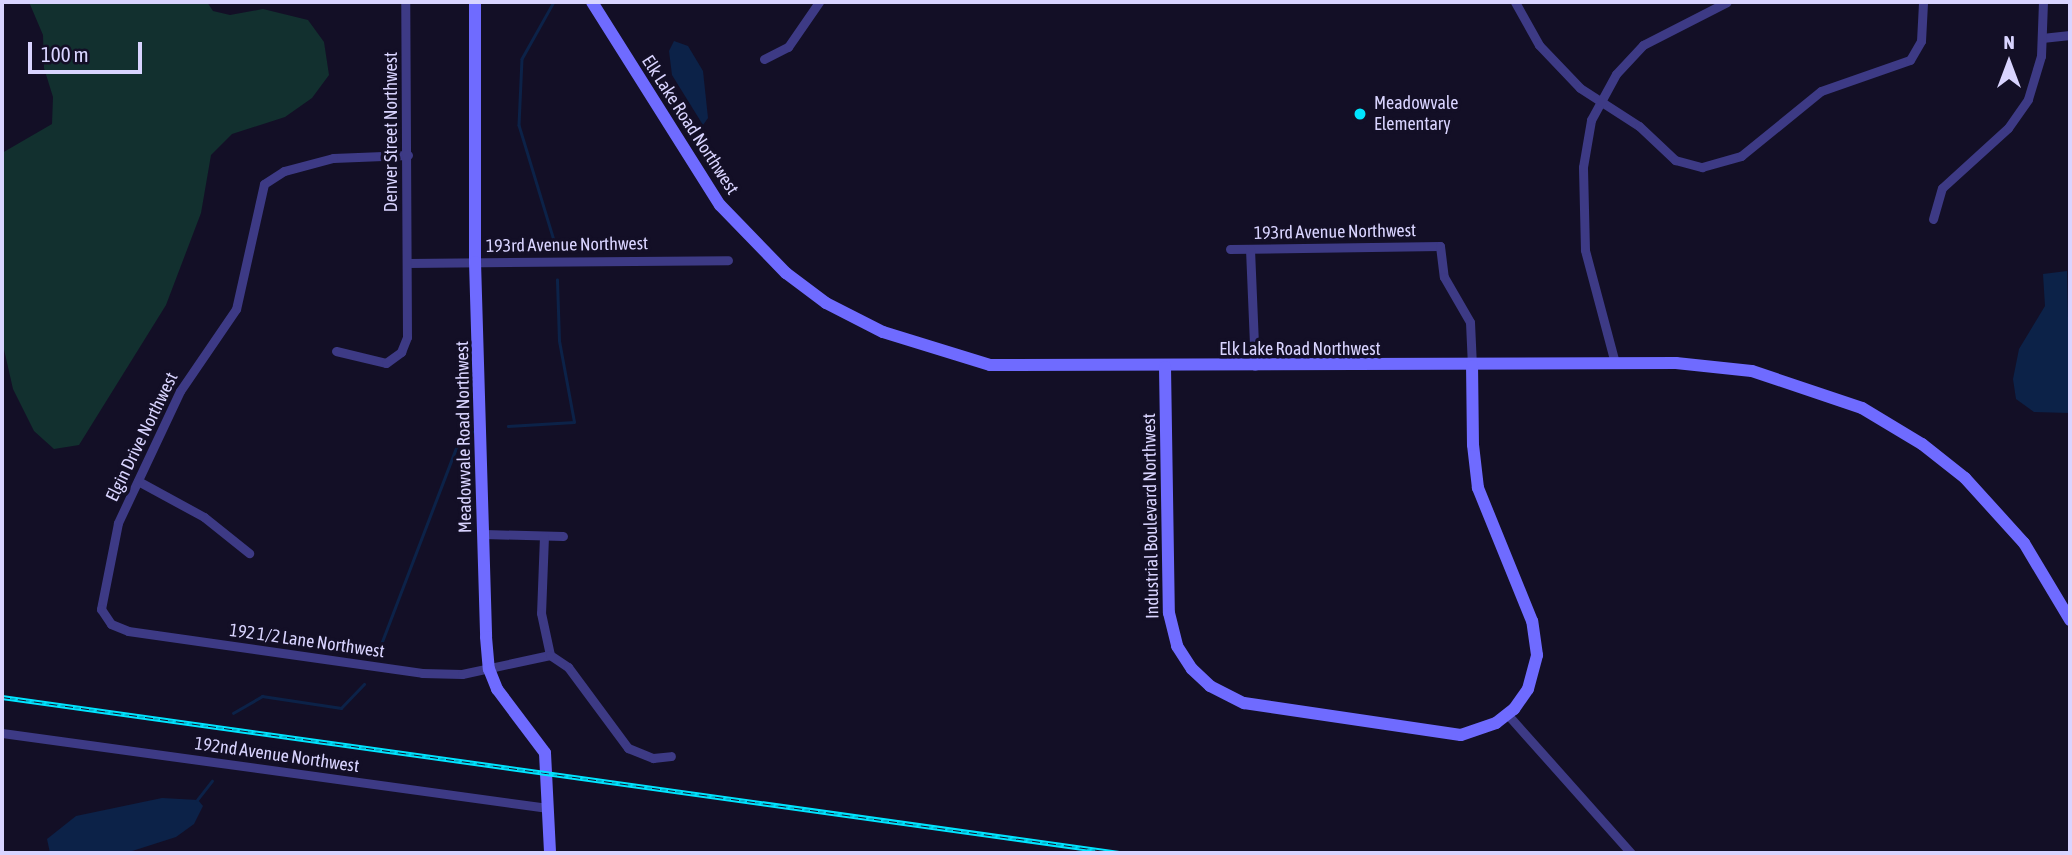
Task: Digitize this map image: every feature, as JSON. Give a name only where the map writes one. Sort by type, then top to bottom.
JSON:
[{"type":"street","name":"Denver Street Northwest","points":[[336,351],[379,363],[401,352],[407,337],[405,2]]},
{"type":"street","name":"Meadowvale Road Northwest","points":[[475,2],[475,262],[489,669],[502,697],[545,753],[550,853]]},
{"type":"street","name":"Elk Lake Road Northwest","points":[[592,2],[720,205],[786,273],[825,303],[905,341],[990,365],[1166,367],[1615,363],[1711,365],[1752,371],[1815,389],[1863,408],[1922,444],[1973,486],[2024,543],[2070,620]]},
{"type":"street","points":[[765,58],[788,47],[818,2]]},
{"type":"street","points":[[1515,2],[1553,64],[1599,102],[1639,126],[1675,160],[1712,167],[1741,156],[1821,91],[1899,66],[1915,54],[1923,26],[1923,2]]},
{"type":"street","points":[[1615,363],[1593,292],[1584,240],[1584,155],[1599,102],[1625,63],[1643,45],[1727,2]]},
{"type":"street","points":[[1933,219],[1942,188],[2022,110],[2037,78],[2042,38],[2042,2]]},
{"type":"street","points":[[2042,38],[2070,35]]},
{"type":"street","name":"Elgin Drive Northwest","points":[[105,576],[114,532],[180,391],[236,309],[264,184],[284,171],[342,156],[408,155]]},
{"type":"street","name":"193rd Avenue Northwest","points":[[1230,249],[1440,246],[1444,278],[1470,323],[1472,366]]},
{"type":"street","points":[[1250,249],[1255,366]]},
{"type":"street","name":"193rd Avenue Northwest","points":[[407,263],[728,260]]},
{"type":"street","name":"Industrial Boulevard Northwest","points":[[1166,367],[1170,621],[1177,646],[1200,678],[1244,703],[1420,731],[1474,733],[1508,715],[1532,679],[1537,643],[1478,488],[1473,445],[1472,366]]},
{"type":"street","points":[[138,481],[204,517],[249,553]]},
{"type":"street","points":[[484,534],[563,536]]},
{"type":"street","points":[[544,536],[541,613],[550,656],[568,667],[628,748],[653,758],[671,756]]},
{"type":"street","name":"192 1/2 Lane Northwest","points":[[105,576],[102,609],[121,630],[422,673],[489,669],[550,656]]},
{"type":"street","points":[[1508,715],[1630,853]]},
{"type":"street","name":"192nd Avenue Northwest","points":[[2,733],[548,808]]},
{"type":"green space","points":[[29,2],[207,2],[213,11],[230,15],[263,9],[308,20],[324,42],[329,75],[312,98],[285,117],[232,134],[211,155],[201,213],[166,305],[79,445],[54,449],[34,431],[13,389],[3,345],[2,153],[52,124],[53,97],[44,68],[43,35]]},
{"type":"water","points":[[674,41],[688,46],[703,71],[708,118],[703,125],[672,75],[669,51]]},
{"type":"water","points":[[2067,271],[2070,413],[2034,412],[2016,399],[2013,379],[2019,349],[2045,306],[2043,274]]},
{"type":"water","points":[[162,798],[198,800],[203,806],[194,824],[176,837],[126,853],[50,853],[47,839],[76,816]]},
{"type":"waterway","points":[[554,2],[522,59],[519,125],[557,250]]},
{"type":"waterway","points":[[508,426],[574,422],[559,341],[557,280]]},
{"type":"waterway","points":[[380,647],[456,448],[472,432]]},
{"type":"waterway","points":[[233,713],[262,696],[341,708],[364,684]]},
{"type":"waterway","points":[[197,800],[212,781]]},
{"type":"railway","points":[[2,697],[1119,853]]},
{"type":"place","name":"Meadowvale Elementary","points":[[1360,114]]}]
